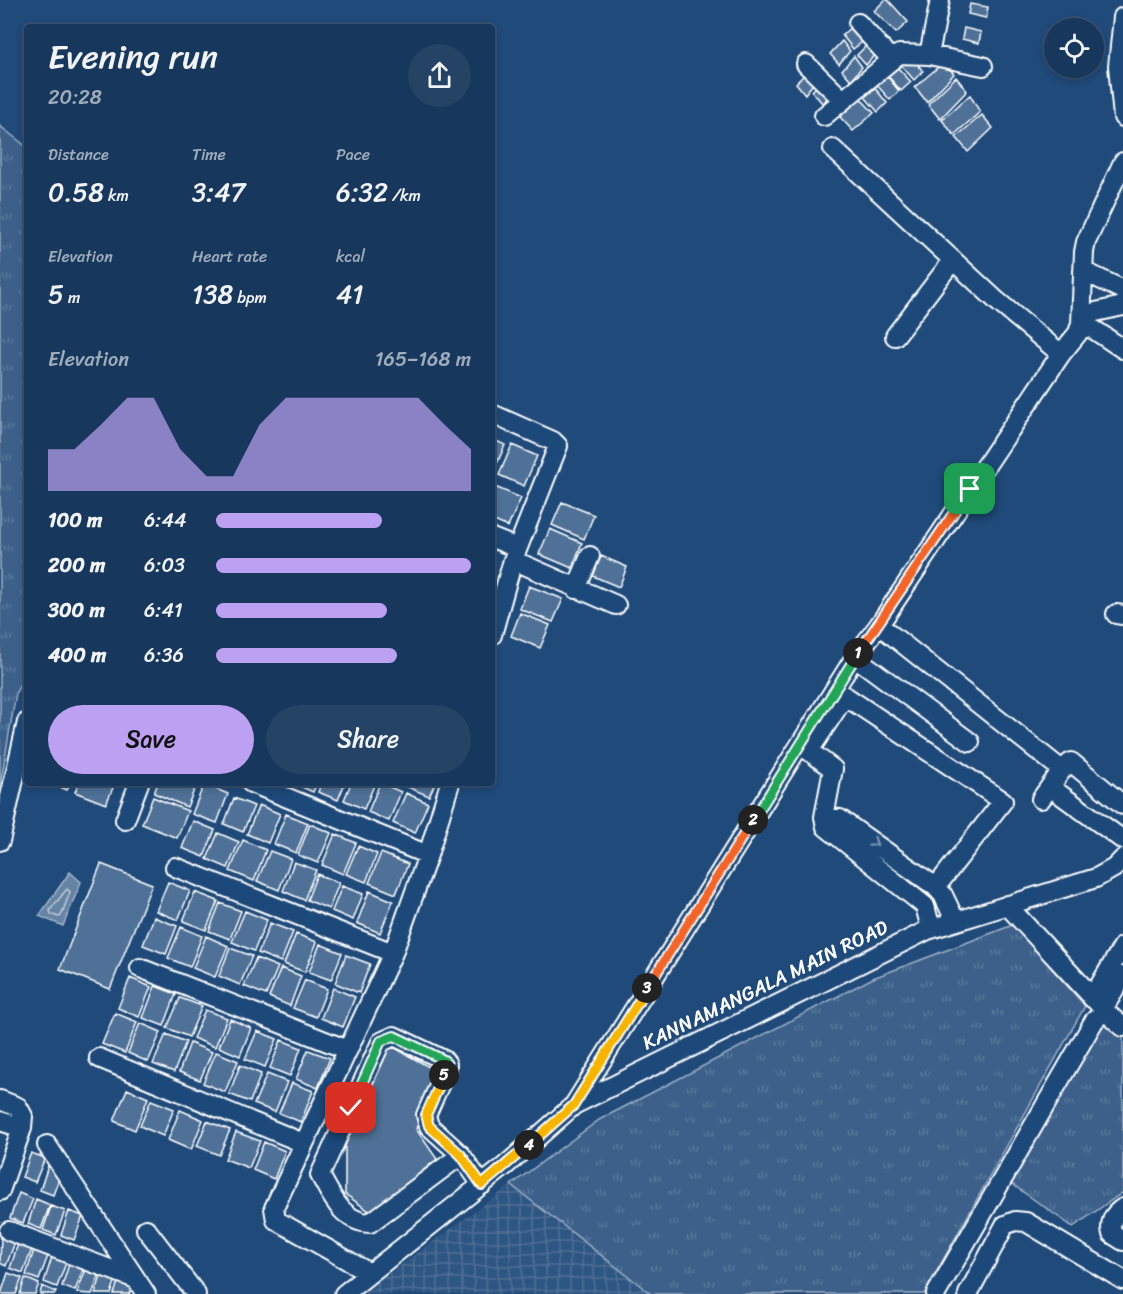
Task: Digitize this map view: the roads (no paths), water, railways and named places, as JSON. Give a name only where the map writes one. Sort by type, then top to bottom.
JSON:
[{"type":"street","points":[[929,55],[940,0]]},
{"type":"street","points":[[1123,17],[1120,67],[1123,117]]},
{"type":"street","points":[[858,23],[892,60]]},
{"type":"street","points":[[824,116],[899,54],[929,55],[982,66]]},
{"type":"street","points":[[807,64],[843,100]]},
{"type":"street","points":[[833,149],[997,301],[1061,354]]},
{"type":"street","points":[[574,1105],[855,657],[879,625],[1061,354],[1078,333],[1086,242],[1123,162]]},
{"type":"street","points":[[895,336],[953,260]]},
{"type":"street","points":[[1083,271],[1123,290]]},
{"type":"street","points":[[1081,319],[1123,306]]},
{"type":"street","points":[[1081,319],[1123,349]]},
{"type":"street","points":[[495,415],[554,441],[558,446],[515,554],[495,624]]},
{"type":"street","points":[[495,540],[576,589],[616,605]]},
{"type":"street","points":[[576,589],[590,556]]},
{"type":"street","points":[[879,625],[1062,771]]},
{"type":"street","points":[[855,657],[970,742]]},
{"type":"street","points":[[931,929],[925,906],[826,827],[824,818],[833,769],[809,751],[845,696],[1003,801],[936,887]]},
{"type":"street","points":[[0,842],[24,735]]},
{"type":"street","points":[[1123,805],[1071,762],[1045,793],[1123,840]]},
{"type":"street","points":[[125,820],[138,786]]},
{"type":"street","points":[[258,786],[428,855]]},
{"type":"street","points":[[370,1273],[276,1220],[274,1208],[393,953],[428,855],[449,786]]},
{"type":"street","points":[[824,818],[840,819],[936,887],[943,895],[955,920]]},
{"type":"street","points":[[175,867],[393,953]]},
{"type":"street","name":"KANNAMANGALA MAIN ROAD","points":[[344,1294],[482,1185],[574,1105],[882,951],[931,929],[1096,878],[1120,868]]},
{"type":"street","points":[[1007,905],[1101,1007],[1123,1027]]},
{"type":"street","points":[[936,1294],[1094,1021],[1102,1013],[1101,1007],[1123,945]]},
{"type":"street","points":[[140,968],[348,1050]]},
{"type":"street","points":[[1101,1007],[1123,976]]},
{"type":"street","points":[[461,1155],[370,1223],[359,1223],[348,1217],[320,1175],[381,1041],[394,1036],[444,1060],[447,1064],[426,1120],[429,1126],[461,1155],[482,1185]]},
{"type":"street","points":[[99,1058],[303,1143]]},
{"type":"street","points":[[0,1100],[18,1107],[23,1116],[22,1128],[0,1191]]},
{"type":"street","points":[[0,1121],[22,1128]]},
{"type":"street","points":[[47,1145],[141,1286]]},
{"type":"street","points":[[1123,1208],[1114,1216],[1110,1226],[1112,1234],[1123,1241]]},
{"type":"street","points":[[968,1294],[1005,1224],[1015,1221],[1026,1222],[1123,1280]]},
{"type":"street","points":[[146,1229],[196,1294]]},
{"type":"street","points":[[9,1231],[141,1286]]},
{"type":"water","points":[[70,872],[81,882],[63,926],[39,916]]}]
